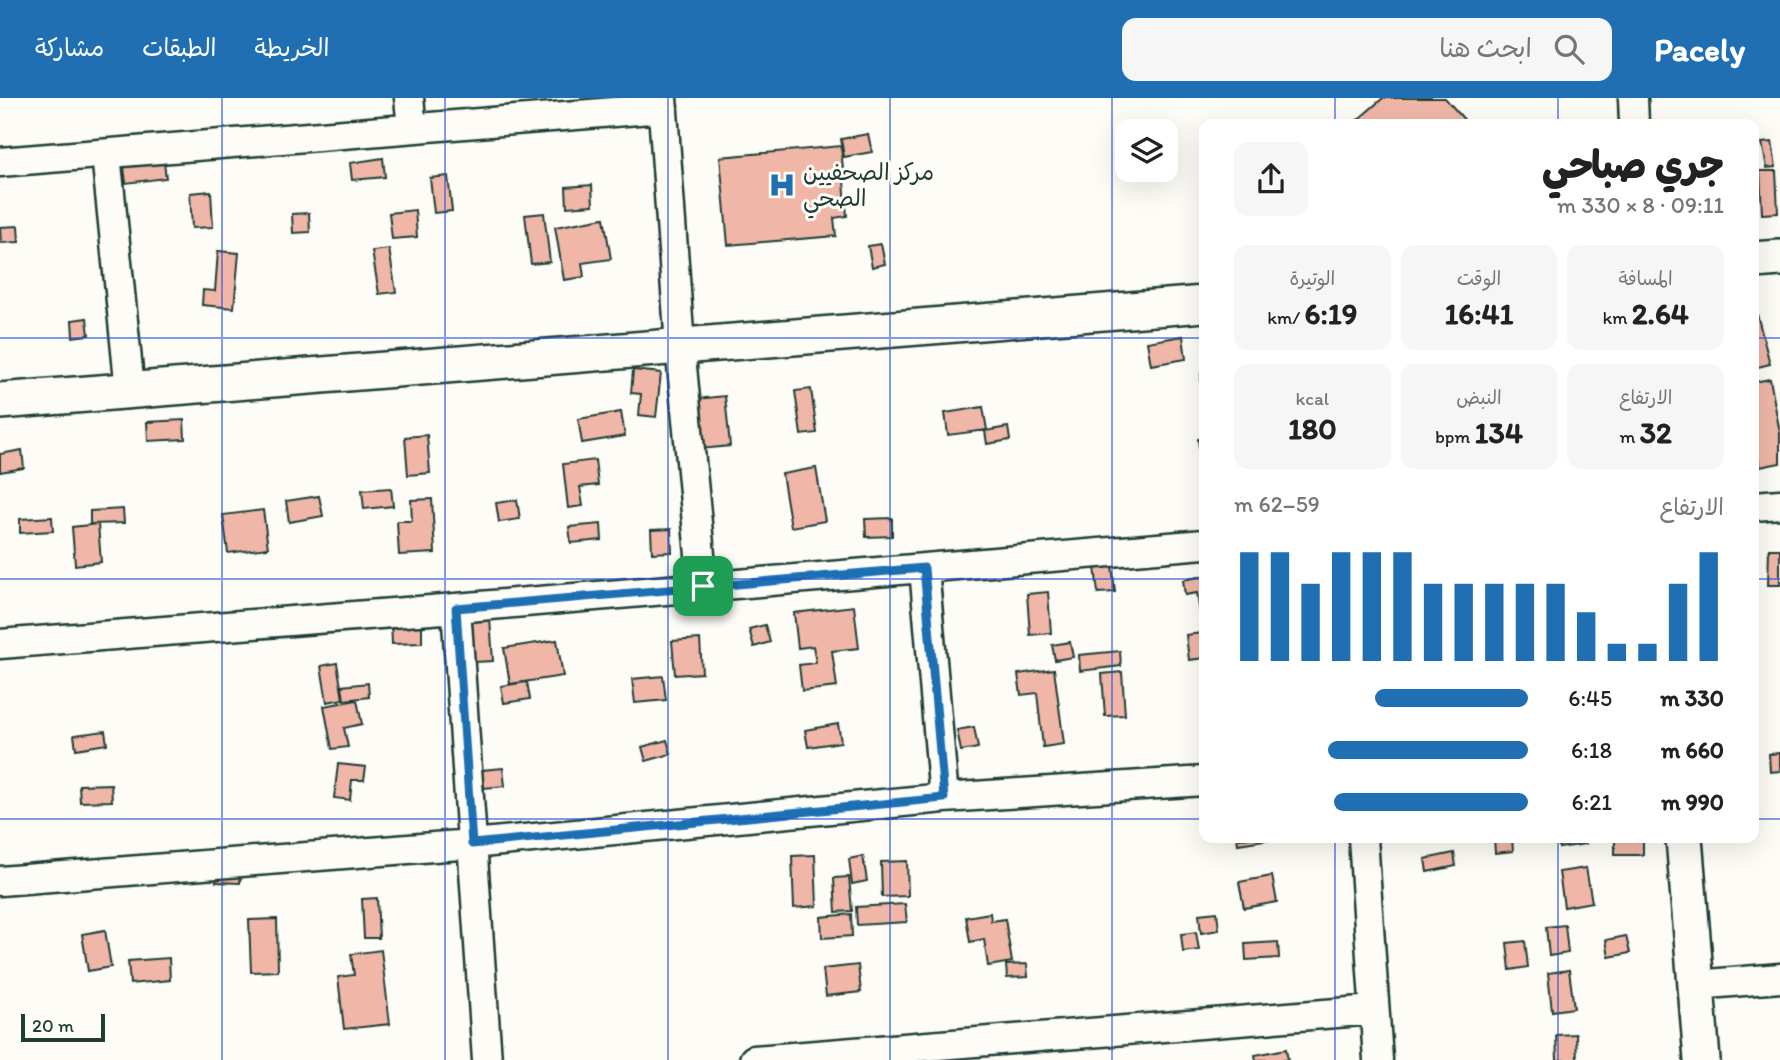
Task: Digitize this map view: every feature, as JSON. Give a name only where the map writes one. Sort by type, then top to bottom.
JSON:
[{"type":"street","points":[[408,98],[412,128]]},
{"type":"street","points":[[1633,98],[1634,119]]},
{"type":"street","points":[[0,162],[412,128],[663,103],[681,346],[703,586]]},
{"type":"street","points":[[106,154],[130,390]]},
{"type":"street","points":[[1759,260],[1780,258]]},
{"type":"street","points":[[0,401],[1199,304]]},
{"type":"street","points":[[1759,506],[1780,504]]},
{"type":"street","points":[[0,644],[1199,544]]},
{"type":"street","points":[[924,568],[944,798]]},
{"type":"street","points":[[456,608],[487,1060]]},
{"type":"street","points":[[0,881],[472,844],[944,798],[1199,781]]},
{"type":"street","points":[[1363,843],[1378,1060]]},
{"type":"street","points":[[1684,843],[1702,1060]]},
{"type":"street","points":[[1696,985],[1780,978]]},
{"type":"street","points":[[754,1060],[1374,1010]]},
{"type":"building","points":[[1383,98],[1445,98],[1464,119],[1359,119]]},
{"type":"building","points":[[868,134],[872,152],[844,157],[841,139]]},
{"type":"building","points":[[1772,142],[1776,167],[1767,168],[1762,143]]},
{"type":"building","points":[[841,146],[847,216],[834,218],[836,236],[728,245],[720,157]]},
{"type":"building","points":[[163,155],[166,178],[126,183],[123,160]]},
{"type":"building","points":[[383,158],[385,177],[352,180],[350,163]]},
{"type":"building","points":[[1760,171],[1776,171],[1778,213],[1762,214]]},
{"type":"building","points":[[448,176],[452,211],[434,213],[430,178]]},
{"type":"building","points":[[592,185],[593,205],[567,207],[566,187]]},
{"type":"building","points":[[211,191],[213,227],[192,228],[190,193]]},
{"type":"building","points":[[415,210],[417,237],[392,239],[389,213]]},
{"type":"building","points":[[309,213],[310,232],[293,233],[292,214]]},
{"type":"building","points":[[544,213],[550,262],[531,264],[525,215]]},
{"type":"building","points":[[604,218],[611,259],[582,263],[584,277],[564,280],[555,227]]},
{"type":"building","points":[[18,226],[19,242],[1,243],[0,227]]},
{"type":"building","points":[[881,244],[885,264],[872,267],[868,246]]},
{"type":"building","points":[[389,249],[396,292],[379,294],[372,251]]},
{"type":"building","points":[[218,251],[239,253],[234,308],[202,305],[203,290],[215,291]]},
{"type":"building","points":[[87,318],[89,335],[73,337],[72,320]]},
{"type":"building","points":[[1759,322],[1770,364],[1759,367]]},
{"type":"building","points":[[1183,336],[1186,359],[1151,365],[1147,342]]},
{"type":"building","points":[[633,370],[661,373],[656,417],[639,415],[641,394],[631,393]]},
{"type":"building","points":[[1770,379],[1780,433],[1780,463],[1760,467],[1759,462],[1759,381]]},
{"type":"building","points":[[811,389],[817,433],[801,435],[795,391]]},
{"type":"building","points":[[725,396],[730,446],[701,449],[697,399]]},
{"type":"building","points":[[983,407],[987,430],[948,435],[945,413]]},
{"type":"building","points":[[621,412],[625,436],[582,443],[578,419]]},
{"type":"building","points":[[184,420],[185,439],[148,441],[147,422]]},
{"type":"building","points":[[1008,427],[1010,440],[987,444],[985,431]]},
{"type":"building","points":[[427,435],[430,473],[408,475],[405,437]]},
{"type":"building","points":[[22,450],[24,468],[0,472],[0,454]]},
{"type":"building","points":[[595,460],[598,485],[580,487],[583,506],[568,508],[563,464]]},
{"type":"building","points":[[816,468],[825,521],[791,527],[782,474]]},
{"type":"building","points":[[391,488],[393,506],[364,509],[362,490]]},
{"type":"building","points":[[319,496],[323,516],[289,522],[286,501]]},
{"type":"building","points":[[432,499],[435,553],[399,555],[397,521],[412,521],[411,500]]},
{"type":"building","points":[[517,500],[520,519],[499,522],[496,503]]},
{"type":"building","points":[[123,509],[124,523],[90,524],[90,511]]},
{"type":"building","points":[[263,510],[268,548],[228,553],[223,515]]},
{"type":"building","points":[[52,517],[53,531],[20,533],[20,519]]},
{"type":"building","points":[[892,518],[892,536],[866,537],[865,519]]},
{"type":"building","points":[[98,524],[101,562],[75,565],[72,527]]},
{"type":"building","points":[[601,524],[602,540],[571,543],[569,527]]},
{"type":"building","points":[[671,529],[672,552],[652,553],[651,530]]},
{"type":"building","points":[[1769,549],[1780,549],[1780,585],[1768,585]]},
{"type":"building","points":[[1112,565],[1115,592],[1098,593],[1095,567]]},
{"type":"building","points":[[1199,577],[1199,606],[1197,593],[1185,595],[1183,580]]},
{"type":"building","points":[[1048,592],[1051,633],[1030,635],[1027,594]]},
{"type":"building","points":[[854,606],[859,648],[832,651],[837,687],[802,691],[799,665],[816,663],[813,646],[798,648],[794,613]]},
{"type":"building","points":[[490,618],[493,661],[474,662],[471,619]]},
{"type":"building","points":[[422,620],[422,643],[392,644],[391,621]]},
{"type":"building","points":[[765,625],[770,642],[754,647],[749,629]]},
{"type":"building","points":[[1199,633],[1199,659],[1189,660],[1186,635]]},
{"type":"building","points":[[700,639],[702,673],[675,675],[672,641]]},
{"type":"building","points":[[557,640],[563,676],[510,684],[504,648]]},
{"type":"building","points":[[1070,642],[1073,657],[1055,660],[1052,645]]},
{"type":"building","points":[[1120,651],[1121,666],[1080,671],[1079,655]]},
{"type":"building","points":[[337,663],[343,699],[327,702],[321,666]]},
{"type":"building","points":[[1054,669],[1064,744],[1043,747],[1037,693],[1021,695],[1018,674]]},
{"type":"building","points":[[1122,672],[1125,715],[1105,716],[1102,674]]},
{"type":"building","points":[[663,676],[666,700],[635,703],[632,679]]},
{"type":"building","points":[[527,682],[530,699],[504,703],[501,686]]},
{"type":"building","points":[[368,683],[369,697],[344,700],[342,686]]},
{"type":"building","points":[[357,700],[362,724],[344,728],[348,747],[332,749],[324,706]]},
{"type":"building","points":[[838,724],[841,742],[808,747],[805,730]]},
{"type":"building","points":[[974,727],[978,748],[961,751],[957,730]]},
{"type":"building","points":[[105,731],[107,744],[76,749],[74,735]]},
{"type":"building","points":[[667,740],[671,754],[646,761],[642,747]]},
{"type":"building","points":[[1780,753],[1780,771],[1770,772],[1769,754]]},
{"type":"building","points":[[338,764],[366,767],[364,780],[352,780],[350,800],[334,798]]},
{"type":"building","points":[[503,768],[505,786],[484,788],[482,770]]},
{"type":"building","points":[[111,784],[112,801],[80,802],[79,785]]},
{"type":"building","points":[[1494,843],[1512,843],[1513,851],[1495,853]]},
{"type":"building","points":[[1558,843],[1586,843],[1586,844],[1559,848]]},
{"type":"building","points":[[1615,843],[1643,843],[1643,855],[1615,855]]},
{"type":"building","points":[[1454,853],[1456,866],[1427,872],[1425,859]]},
{"type":"building","points":[[815,855],[817,906],[794,908],[792,856]]},
{"type":"building","points":[[863,856],[867,881],[852,884],[849,859]]},
{"type":"building","points":[[907,861],[908,896],[882,897],[881,862]]},
{"type":"building","points":[[1586,868],[1592,902],[1564,907],[1559,872]]},
{"type":"building","points":[[216,872],[241,872],[240,883],[216,882]]},
{"type":"building","points":[[1272,876],[1277,902],[1244,908],[1239,882]]},
{"type":"building","points":[[849,877],[852,911],[836,912],[834,878]]},
{"type":"building","points":[[377,898],[379,938],[364,938],[362,899]]},
{"type":"building","points":[[905,904],[907,922],[857,925],[856,907]]},
{"type":"building","points":[[1217,912],[1219,930],[1201,933],[1199,914]]},
{"type":"building","points":[[990,913],[991,921],[1005,919],[1012,962],[988,966],[984,939],[970,942],[966,917]]},
{"type":"building","points":[[851,914],[852,936],[822,938],[821,917]]},
{"type":"building","points":[[277,919],[278,971],[251,972],[249,920]]},
{"type":"building","points":[[1565,925],[1568,953],[1549,956],[1546,927]]},
{"type":"building","points":[[105,930],[111,967],[88,971],[82,934]]},
{"type":"building","points":[[1196,932],[1199,950],[1183,952],[1181,934]]},
{"type":"building","points":[[1626,936],[1630,953],[1609,957],[1606,940]]},
{"type":"building","points":[[1525,941],[1528,967],[1510,970],[1507,943]]},
{"type":"building","points":[[1278,942],[1279,958],[1246,960],[1245,944]]},
{"type":"building","points":[[381,950],[390,1024],[344,1029],[338,977],[354,975],[351,954]]},
{"type":"building","points":[[169,958],[170,980],[130,984],[128,961]]},
{"type":"building","points":[[1027,964],[1028,977],[1007,978],[1006,965]]},
{"type":"building","points":[[858,965],[861,992],[826,996],[823,969]]},
{"type":"building","points":[[1569,970],[1574,1008],[1552,1011],[1548,973]]},
{"type":"building","points":[[1576,1034],[1577,1060],[1557,1060],[1556,1035]]},
{"type":"building","points":[[1286,1049],[1288,1060],[1256,1060],[1255,1055]]},
{"type":"place","name":"مركز الصحفيين الصحي","points":[[782,185]]},
{"type":"route","points":[[924,568],[944,798],[472,844],[456,608],[703,586],[924,568]]}]
